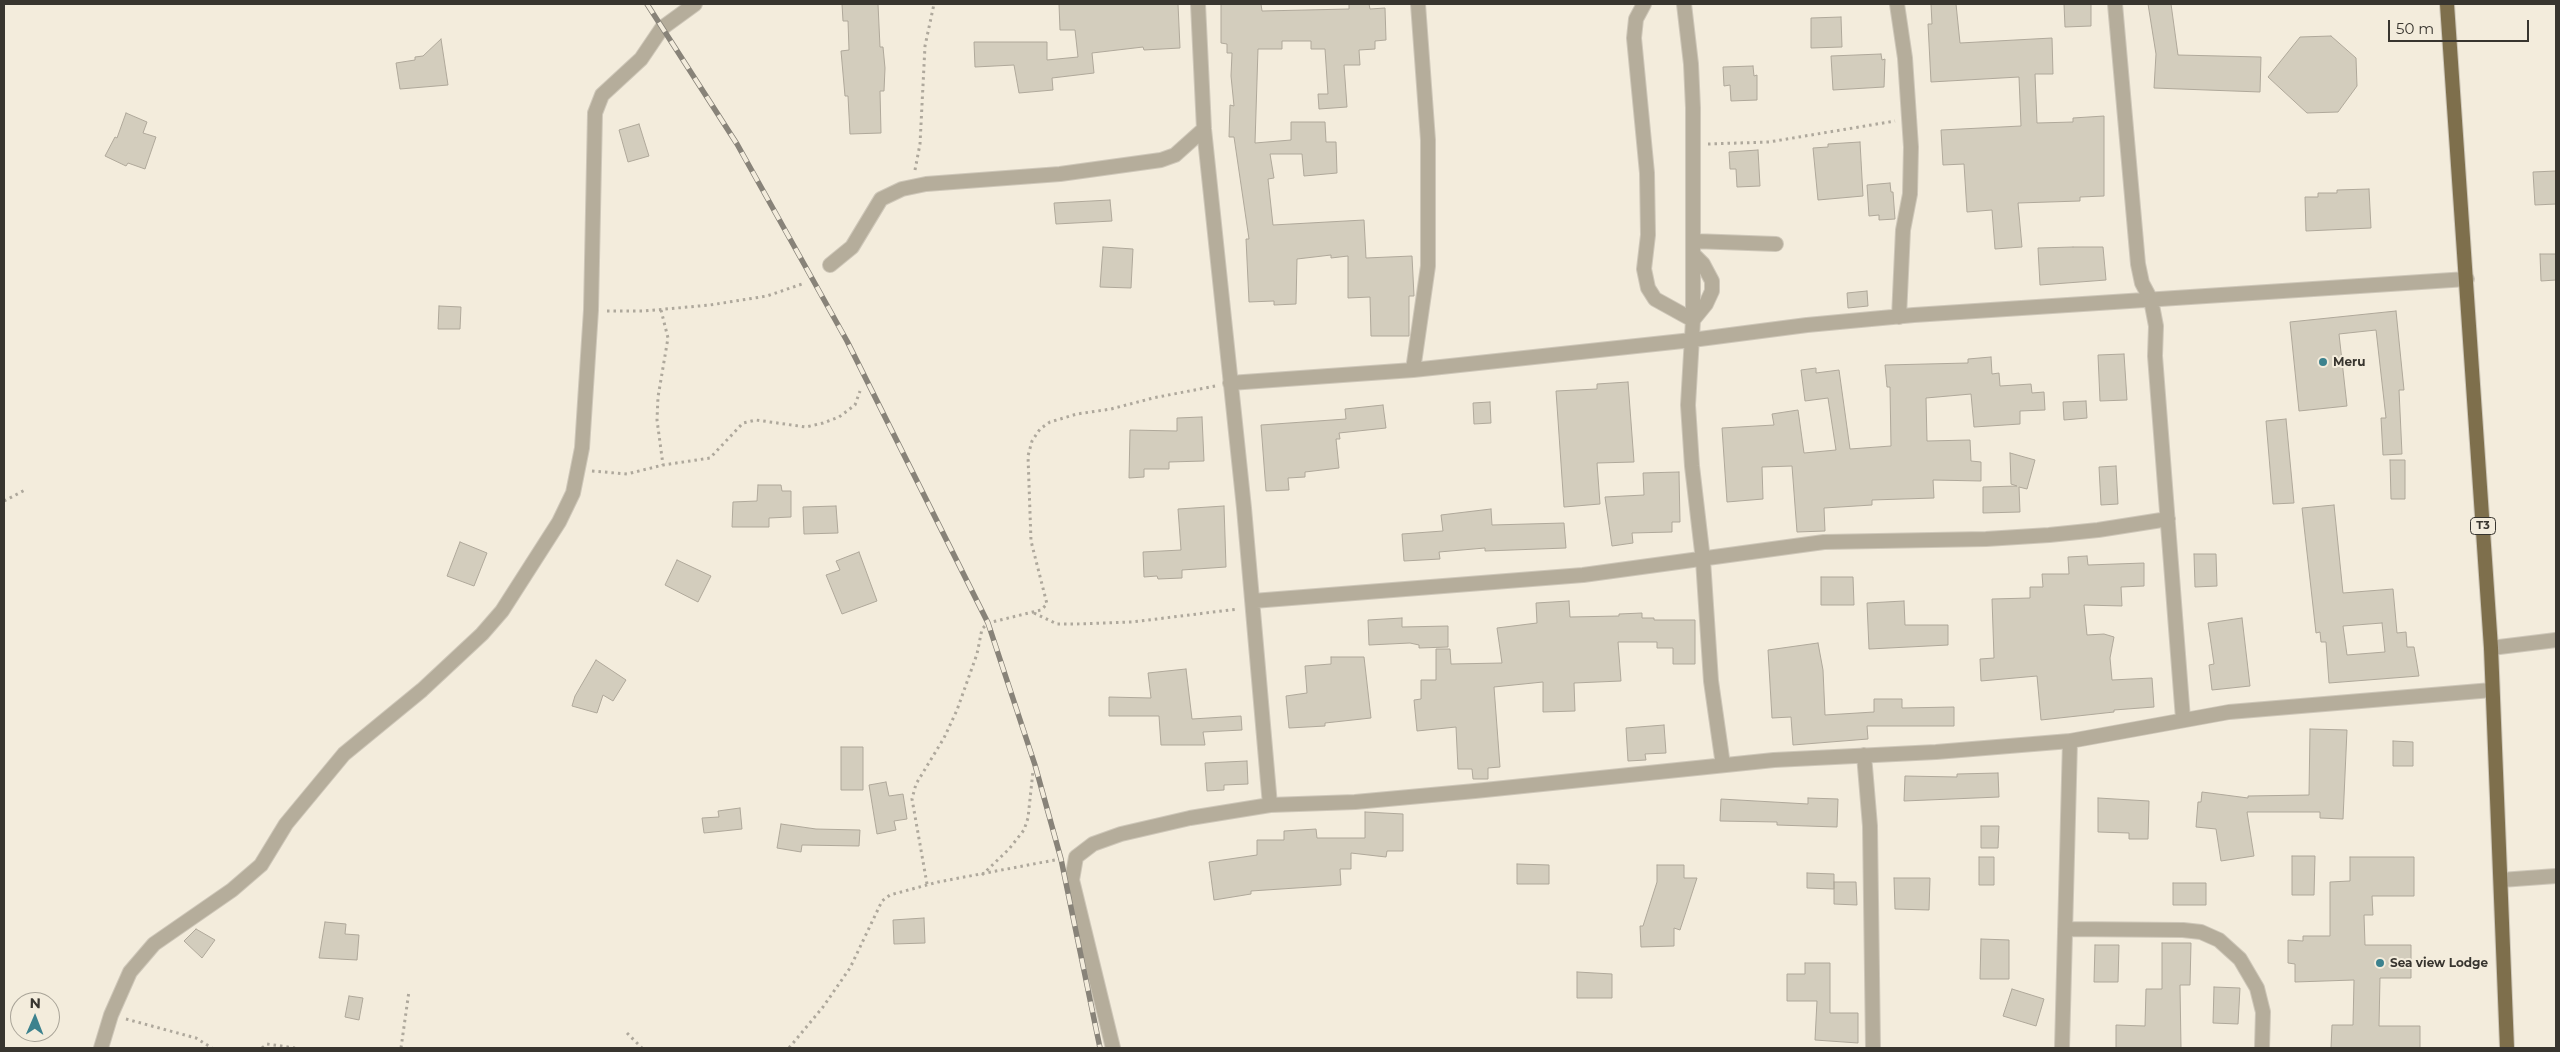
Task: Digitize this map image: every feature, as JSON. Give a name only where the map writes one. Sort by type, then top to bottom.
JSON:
[{"type":"highway","name":"T3","points":[[2447,4],[2468,280],[2491,648],[2507,1048]]},
{"type":"street","points":[[101,1048],[111,1014],[130,972],[154,944],[232,890],[262,865],[286,824],[344,754],[422,690],[482,634],[502,611],[559,522],[573,492],[579,470],[591,310],[595,113],[602,95],[641,59],[662,28],[695,4]]},
{"type":"street","points":[[1198,4],[1204,129],[1253,605],[1270,805]]},
{"type":"street","points":[[1413,370],[1428,266],[1428,140],[1418,4]]},
{"type":"street","points":[[1644,4],[1636,19],[1634,38],[1647,173],[1648,235],[1644,269],[1648,288],[1655,299],[1692,320]]},
{"type":"street","points":[[1684,4],[1691,64],[1693,144],[1692,340],[1688,405],[1692,466],[1703,560],[1711,681],[1723,765]]},
{"type":"street","points":[[1896,4],[1910,118],[1910,194],[1903,230],[1899,317]]},
{"type":"street","points":[[2115,4],[2138,264],[2142,282],[2151,300],[2156,326],[2155,356],[2183,719]]},
{"type":"street","points":[[830,265],[852,247],[881,199],[911,187],[1060,174],[1161,160],[1175,155],[1204,129]]},
{"type":"street","points":[[1693,248],[1776,244]]},
{"type":"street","points":[[1692,320],[1706,304],[1712,291],[1712,281],[1693,248]]},
{"type":"street","points":[[1230,383],[1271,382],[1413,370],[1692,340],[1807,325],[1899,317],[2468,280]]},
{"type":"street","points":[[1253,605],[1583,575],[1824,542],[2040,536],[2098,530],[2168,519]]},
{"type":"street","points":[[2491,648],[2556,640]]},
{"type":"street","points":[[1113,1048],[1076,904],[1072,880],[1076,857],[1093,844],[1121,834],[1190,818],[1270,805],[1354,802],[1723,765],[2070,741],[2183,719],[2238,711],[2492,690]]},
{"type":"street","points":[[2062,1048],[2070,741]]},
{"type":"street","points":[[1864,755],[1870,826],[1873,1048]]},
{"type":"street","points":[[2501,880],[2556,876]]},
{"type":"street","points":[[2065,929],[2183,930],[2201,932],[2219,940],[2240,959],[2257,988],[2263,1012],[2262,1048]]},
{"type":"path","points":[[911,187],[920,144],[925,46],[934,4]]},
{"type":"path","points":[[1693,144],[1769,142],[1910,118]]},
{"type":"path","points":[[591,310],[616,312],[661,310],[767,296],[805,283]]},
{"type":"path","points":[[661,310],[668,338],[658,396],[657,420],[663,465]]},
{"type":"path","points":[[927,884],[912,799],[916,784],[944,738],[957,710],[977,654],[982,629],[988,623],[1034,613],[1045,608],[1046,604],[1031,541],[1028,456],[1032,441],[1040,430],[1050,422],[1077,414],[1111,409],[1153,398],[1230,383]]},
{"type":"path","points":[[579,470],[627,474],[663,465],[710,458],[738,428],[750,421],[806,427],[823,423],[839,417],[855,405],[860,391]]},
{"type":"path","points":[[4,500],[25,490]]},
{"type":"path","points":[[1034,613],[1058,624],[1132,622],[1253,605]]},
{"type":"path","points":[[982,875],[1009,849],[1024,830],[1028,818],[1033,771]]},
{"type":"path","points":[[789,1048],[850,968],[882,900],[902,890],[927,884],[1076,857]]},
{"type":"path","points":[[400,1048],[409,991]]},
{"type":"path","points":[[111,1014],[196,1038],[212,1048]]},
{"type":"path","points":[[627,1033],[642,1048]]},
{"type":"path","points":[[262,1048],[268,1044],[295,1048]]},
{"type":"building","points":[[842,4],[878,4],[880,47],[883,47],[885,68],[884,91],[880,91],[881,133],[850,134],[848,96],[845,96],[841,51],[849,50],[848,21],[843,21]]},
{"type":"building","points":[[1059,4],[1178,4],[1180,48],[1144,50],[1143,47],[1092,53],[1094,73],[1052,78],[1053,90],[1019,93],[1014,65],[975,67],[974,42],[1047,42],[1047,60],[1078,57],[1075,30],[1060,30]]},
{"type":"building","points":[[1221,4],[1261,4],[1262,11],[1349,9],[1349,4],[1369,4],[1370,9],[1385,8],[1386,40],[1375,41],[1375,49],[1359,50],[1360,65],[1344,65],[1347,107],[1319,109],[1318,94],[1328,94],[1325,49],[1311,49],[1311,41],[1282,41],[1282,49],[1258,49],[1255,143],[1291,140],[1291,122],[1325,122],[1326,142],[1336,142],[1337,173],[1304,176],[1302,154],[1270,154],[1274,178],[1268,179],[1273,225],[1364,220],[1366,258],[1412,256],[1414,296],[1409,296],[1409,336],[1371,336],[1370,297],[1348,298],[1348,256],[1331,258],[1331,255],[1297,259],[1296,304],[1274,305],[1274,301],[1249,302],[1246,239],[1249,239],[1234,137],[1229,137],[1230,105],[1234,106],[1231,76],[1232,53],[1227,53],[1227,44],[1221,43]]},
{"type":"building","points":[[1931,4],[1956,4],[1960,43],[2052,38],[2053,74],[2035,74],[2037,123],[2073,122],[2073,118],[2104,116],[2104,196],[2080,197],[2080,201],[2018,203],[2022,247],[1995,249],[1992,210],[1967,212],[1964,164],[1943,165],[1941,130],[2021,126],[2019,77],[1931,82],[1928,24],[1932,24]]},
{"type":"building","points":[[2064,4],[2091,4],[2091,26],[2065,27]]},
{"type":"building","points":[[2148,4],[2171,4],[2178,55],[2261,57],[2260,92],[2154,88],[2156,54]]},
{"type":"building","points":[[1841,17],[1842,47],[1811,48],[1811,18]]},
{"type":"building","points":[[2331,36],[2356,58],[2357,86],[2338,112],[2307,113],[2268,77],[2300,37]]},
{"type":"building","points":[[441,39],[448,85],[400,89],[396,63],[415,60],[415,57],[423,56]]},
{"type":"building","points":[[1881,54],[1882,60],[1885,59],[1884,87],[1833,90],[1831,56]]},
{"type":"building","points":[[1753,66],[1754,76],[1757,75],[1757,100],[1731,101],[1730,85],[1724,86],[1723,67]]},
{"type":"building","points":[[126,113],[147,122],[143,133],[156,137],[145,169],[128,163],[126,166],[105,156],[115,137],[117,138]]},
{"type":"building","points":[[639,124],[649,156],[628,162],[619,130]]},
{"type":"building","points":[[1860,142],[1863,196],[1818,200],[1813,148],[1828,147],[1828,144]]},
{"type":"building","points":[[1758,150],[1760,186],[1737,187],[1736,169],[1730,169],[1729,152]]},
{"type":"building","points":[[2556,171],[2556,204],[2535,205],[2533,172]]},
{"type":"building","points":[[1890,183],[1891,192],[1893,192],[1895,219],[1879,220],[1879,215],[1869,216],[1867,185]]},
{"type":"building","points":[[2369,189],[2371,228],[2306,231],[2305,197],[2318,197],[2318,193],[2337,193],[2337,190]]},
{"type":"building","points":[[1110,200],[1112,221],[1056,224],[1054,203]]},
{"type":"building","points":[[1103,247],[1133,249],[1131,288],[1100,287]]},
{"type":"building","points":[[2103,247],[2106,280],[2040,285],[2038,248]]},
{"type":"building","points":[[2540,254],[2556,254],[2556,280],[2541,281]]},
{"type":"building","points":[[1867,291],[1868,306],[1848,308],[1847,293]]},
{"type":"building","points":[[439,306],[461,307],[460,329],[438,329]]},
{"type":"building","points":[[2396,311],[2404,390],[2399,390],[2402,454],[2383,455],[2381,418],[2386,418],[2376,330],[2339,334],[2347,406],[2299,411],[2290,322]]},
{"type":"building","points":[[2124,354],[2127,400],[2100,401],[2098,355]]},
{"type":"building","points":[[1991,357],[1992,374],[1999,373],[2000,386],[2031,384],[2032,393],[2044,392],[2045,410],[2020,411],[2020,424],[1974,427],[1971,394],[1926,398],[1927,441],[1970,440],[1971,461],[1981,462],[1981,481],[1933,480],[1934,498],[1872,500],[1872,505],[1824,508],[1825,531],[1797,532],[1792,466],[1762,467],[1763,499],[1727,502],[1722,428],[1774,425],[1772,414],[1798,410],[1804,453],[1836,450],[1828,398],[1805,401],[1801,370],[1816,368],[1816,373],[1839,370],[1850,449],[1891,446],[1890,387],[1887,387],[1885,365],[1968,363],[1968,359]]},
{"type":"building","points":[[1628,382],[1634,462],[1597,463],[1600,504],[1564,507],[1556,391],[1597,389],[1597,384]]},
{"type":"building","points":[[2086,401],[2087,418],[2064,420],[2063,402]]},
{"type":"building","points":[[1490,402],[1491,423],[1474,424],[1473,403]]},
{"type":"building","points":[[1383,405],[1386,428],[1339,433],[1340,439],[1336,439],[1339,468],[1305,472],[1305,477],[1288,478],[1289,490],[1266,491],[1261,425],[1346,419],[1345,409]]},
{"type":"building","points":[[1202,417],[1204,461],[1169,462],[1169,469],[1144,469],[1144,477],[1129,478],[1130,430],[1177,431],[1177,418]]},
{"type":"building","points":[[2286,419],[2294,503],[2273,504],[2266,421]]},
{"type":"building","points":[[2010,453],[2035,460],[2027,489],[2019,487],[2020,512],[1983,513],[1983,487],[2017,486],[2011,484]]},
{"type":"building","points":[[2390,460],[2405,460],[2405,499],[2391,499]]},
{"type":"building","points":[[2116,466],[2118,504],[2101,505],[2099,467]]},
{"type":"building","points":[[1679,472],[1680,522],[1672,522],[1672,532],[1632,533],[1633,543],[1612,546],[1605,497],[1644,495],[1643,473]]},
{"type":"building","points":[[758,485],[781,485],[782,491],[791,491],[791,517],[769,518],[769,527],[732,527],[733,502],[757,501]]},
{"type":"building","points":[[2334,505],[2343,593],[2393,589],[2397,633],[2406,632],[2407,647],[2414,647],[2419,676],[2329,683],[2326,642],[2321,642],[2320,632],[2316,633],[2302,508]],"holes":[[[2382,623],[2385,652],[2347,655],[2343,626]]]},
{"type":"building","points":[[836,506],[838,533],[804,534],[803,507]]},
{"type":"building","points":[[1224,506],[1226,567],[1182,570],[1182,578],[1158,579],[1157,576],[1144,577],[1143,552],[1181,550],[1178,509]]},
{"type":"building","points":[[1491,509],[1492,525],[1564,523],[1566,548],[1485,551],[1485,548],[1439,552],[1440,559],[1404,561],[1402,534],[1443,531],[1441,515]]},
{"type":"building","points":[[460,542],[487,553],[474,586],[447,576]]},
{"type":"building","points":[[859,552],[877,601],[842,614],[826,575],[840,570],[836,561]]},
{"type":"building","points":[[2194,554],[2216,554],[2217,586],[2195,587]]},
{"type":"building","points":[[2087,556],[2088,565],[2144,563],[2144,586],[2121,587],[2122,606],[2084,605],[2087,635],[2104,634],[2114,637],[2110,658],[2112,680],[2152,678],[2154,707],[2114,710],[2114,712],[2041,720],[2037,676],[1981,681],[1980,659],[1994,658],[1992,599],[2030,598],[2030,587],[2043,587],[2042,574],[2069,574],[2068,557]]},
{"type":"building","points":[[677,560],[711,576],[698,602],[665,585]]},
{"type":"building","points":[[1821,577],[1853,577],[1854,605],[1821,605]]},
{"type":"building","points":[[1569,601],[1570,617],[1619,616],[1619,614],[1642,613],[1642,618],[1654,618],[1654,620],[1695,620],[1695,664],[1673,664],[1673,648],[1657,648],[1657,642],[1618,642],[1621,681],[1574,683],[1575,711],[1543,712],[1543,682],[1494,687],[1500,767],[1488,768],[1488,779],[1473,779],[1472,769],[1458,769],[1456,727],[1417,731],[1414,700],[1421,699],[1421,680],[1436,680],[1436,649],[1450,649],[1451,664],[1502,663],[1497,628],[1537,623],[1536,603]]},
{"type":"building","points":[[1904,601],[1905,625],[1948,625],[1948,645],[1869,649],[1867,603]]},
{"type":"building","points":[[1402,618],[1402,627],[1448,626],[1448,647],[1419,648],[1419,645],[1410,643],[1369,645],[1368,620]]},
{"type":"building","points":[[2242,618],[2250,686],[2212,690],[2209,665],[2214,664],[2208,623]]},
{"type":"building","points":[[1818,643],[1823,670],[1825,715],[1874,712],[1874,699],[1902,699],[1902,708],[1954,707],[1954,726],[1867,726],[1868,739],[1793,745],[1791,717],[1772,718],[1768,650]]},
{"type":"building","points":[[1331,657],[1364,657],[1371,718],[1325,723],[1325,726],[1289,728],[1286,696],[1307,693],[1305,666],[1331,664]]},
{"type":"building","points":[[596,660],[626,680],[613,701],[603,695],[597,713],[572,706],[575,696]]},
{"type":"building","points":[[1186,669],[1192,719],[1241,716],[1242,730],[1203,732],[1205,745],[1161,745],[1159,716],[1109,716],[1109,697],[1151,698],[1148,673]]},
{"type":"building","points":[[1664,725],[1666,753],[1645,754],[1646,760],[1628,761],[1626,728]]},
{"type":"building","points":[[2310,729],[2347,730],[2343,819],[2320,818],[2320,812],[2247,812],[2254,856],[2221,861],[2216,829],[2196,827],[2198,802],[2201,802],[2202,792],[2248,798],[2248,796],[2309,795]]},
{"type":"building","points":[[2393,741],[2413,742],[2413,766],[2393,766]]},
{"type":"building","points":[[841,747],[863,747],[863,790],[841,790]]},
{"type":"building","points":[[1247,761],[1248,784],[1224,785],[1224,790],[1207,791],[1205,763]]},
{"type":"building","points":[[1998,773],[1999,797],[1904,801],[1905,776],[1957,777],[1957,774]]},
{"type":"building","points":[[886,782],[889,796],[903,794],[907,819],[894,821],[896,830],[877,834],[869,785]]},
{"type":"building","points":[[1808,798],[1838,799],[1837,827],[1777,825],[1777,822],[1720,821],[1721,799],[1808,804]]},
{"type":"building","points":[[2098,798],[2149,801],[2148,839],[2129,839],[2129,833],[2098,832]]},
{"type":"building","points":[[740,808],[742,829],[704,833],[702,818],[719,817],[718,811]]},
{"type":"building","points":[[1365,812],[1403,814],[1403,851],[1387,851],[1386,857],[1351,853],[1351,869],[1340,869],[1341,885],[1251,891],[1251,894],[1214,900],[1209,862],[1257,855],[1257,840],[1284,840],[1284,831],[1316,829],[1317,838],[1365,838]]},
{"type":"building","points":[[781,824],[816,829],[860,830],[859,846],[802,845],[801,852],[777,848]]},
{"type":"building","points":[[1981,826],[1999,826],[1998,848],[1981,848]]},
{"type":"building","points":[[2292,856],[2315,856],[2314,895],[2292,895]]},
{"type":"building","points":[[1979,857],[1994,857],[1994,885],[1979,885]]},
{"type":"building","points":[[2350,857],[2414,857],[2414,896],[2372,896],[2373,915],[2364,915],[2365,945],[2411,945],[2411,978],[2380,978],[2379,1026],[2420,1026],[2420,1048],[2331,1048],[2332,1025],[2353,1025],[2354,980],[2295,982],[2295,964],[2288,963],[2288,940],[2303,941],[2303,936],[2330,936],[2330,882],[2350,881]]},
{"type":"building","points":[[1517,864],[1549,865],[1549,884],[1517,884]]},
{"type":"building","points":[[1657,865],[1684,865],[1684,878],[1697,878],[1680,930],[1674,928],[1674,946],[1641,947],[1640,926],[1643,926],[1657,882]]},
{"type":"building","points":[[1807,873],[1834,874],[1834,889],[1807,888]]},
{"type":"building","points":[[1894,878],[1930,878],[1929,910],[1895,909]]},
{"type":"building","points":[[1834,882],[1856,882],[1857,905],[1834,904]]},
{"type":"building","points":[[2173,883],[2206,883],[2206,905],[2173,905]]},
{"type":"building","points":[[924,918],[925,943],[894,944],[893,920]]},
{"type":"building","points":[[325,922],[346,924],[345,934],[359,935],[357,960],[319,958]]},
{"type":"building","points":[[196,929],[215,940],[202,958],[184,941]]},
{"type":"building","points":[[1981,939],[2009,940],[2009,979],[1980,979]]},
{"type":"building","points":[[2162,943],[2191,943],[2190,985],[2180,985],[2181,1048],[2116,1048],[2116,1025],[2145,1026],[2146,989],[2162,989]]},
{"type":"building","points":[[2095,945],[2119,945],[2118,982],[2094,982]]},
{"type":"building","points":[[1805,963],[1830,963],[1830,1013],[1858,1013],[1858,1043],[1815,1040],[1817,1001],[1787,1001],[1787,974],[1805,974]]},
{"type":"building","points":[[1577,972],[1612,974],[1612,998],[1577,998]]},
{"type":"building","points":[[2214,987],[2240,988],[2238,1024],[2213,1023]]},
{"type":"building","points":[[2012,989],[2044,999],[2036,1026],[2003,1016]]},
{"type":"building","points":[[349,996],[363,998],[359,1020],[345,1017]]},
{"type":"railway","points":[[647,4],[737,144],[847,341],[988,623],[1035,765],[1061,859],[1100,1048]]},
{"type":"place","name":"Meru","points":[[2323,362]]},
{"type":"place","name":"Sea view Lodge","points":[[2380,963]]}]
